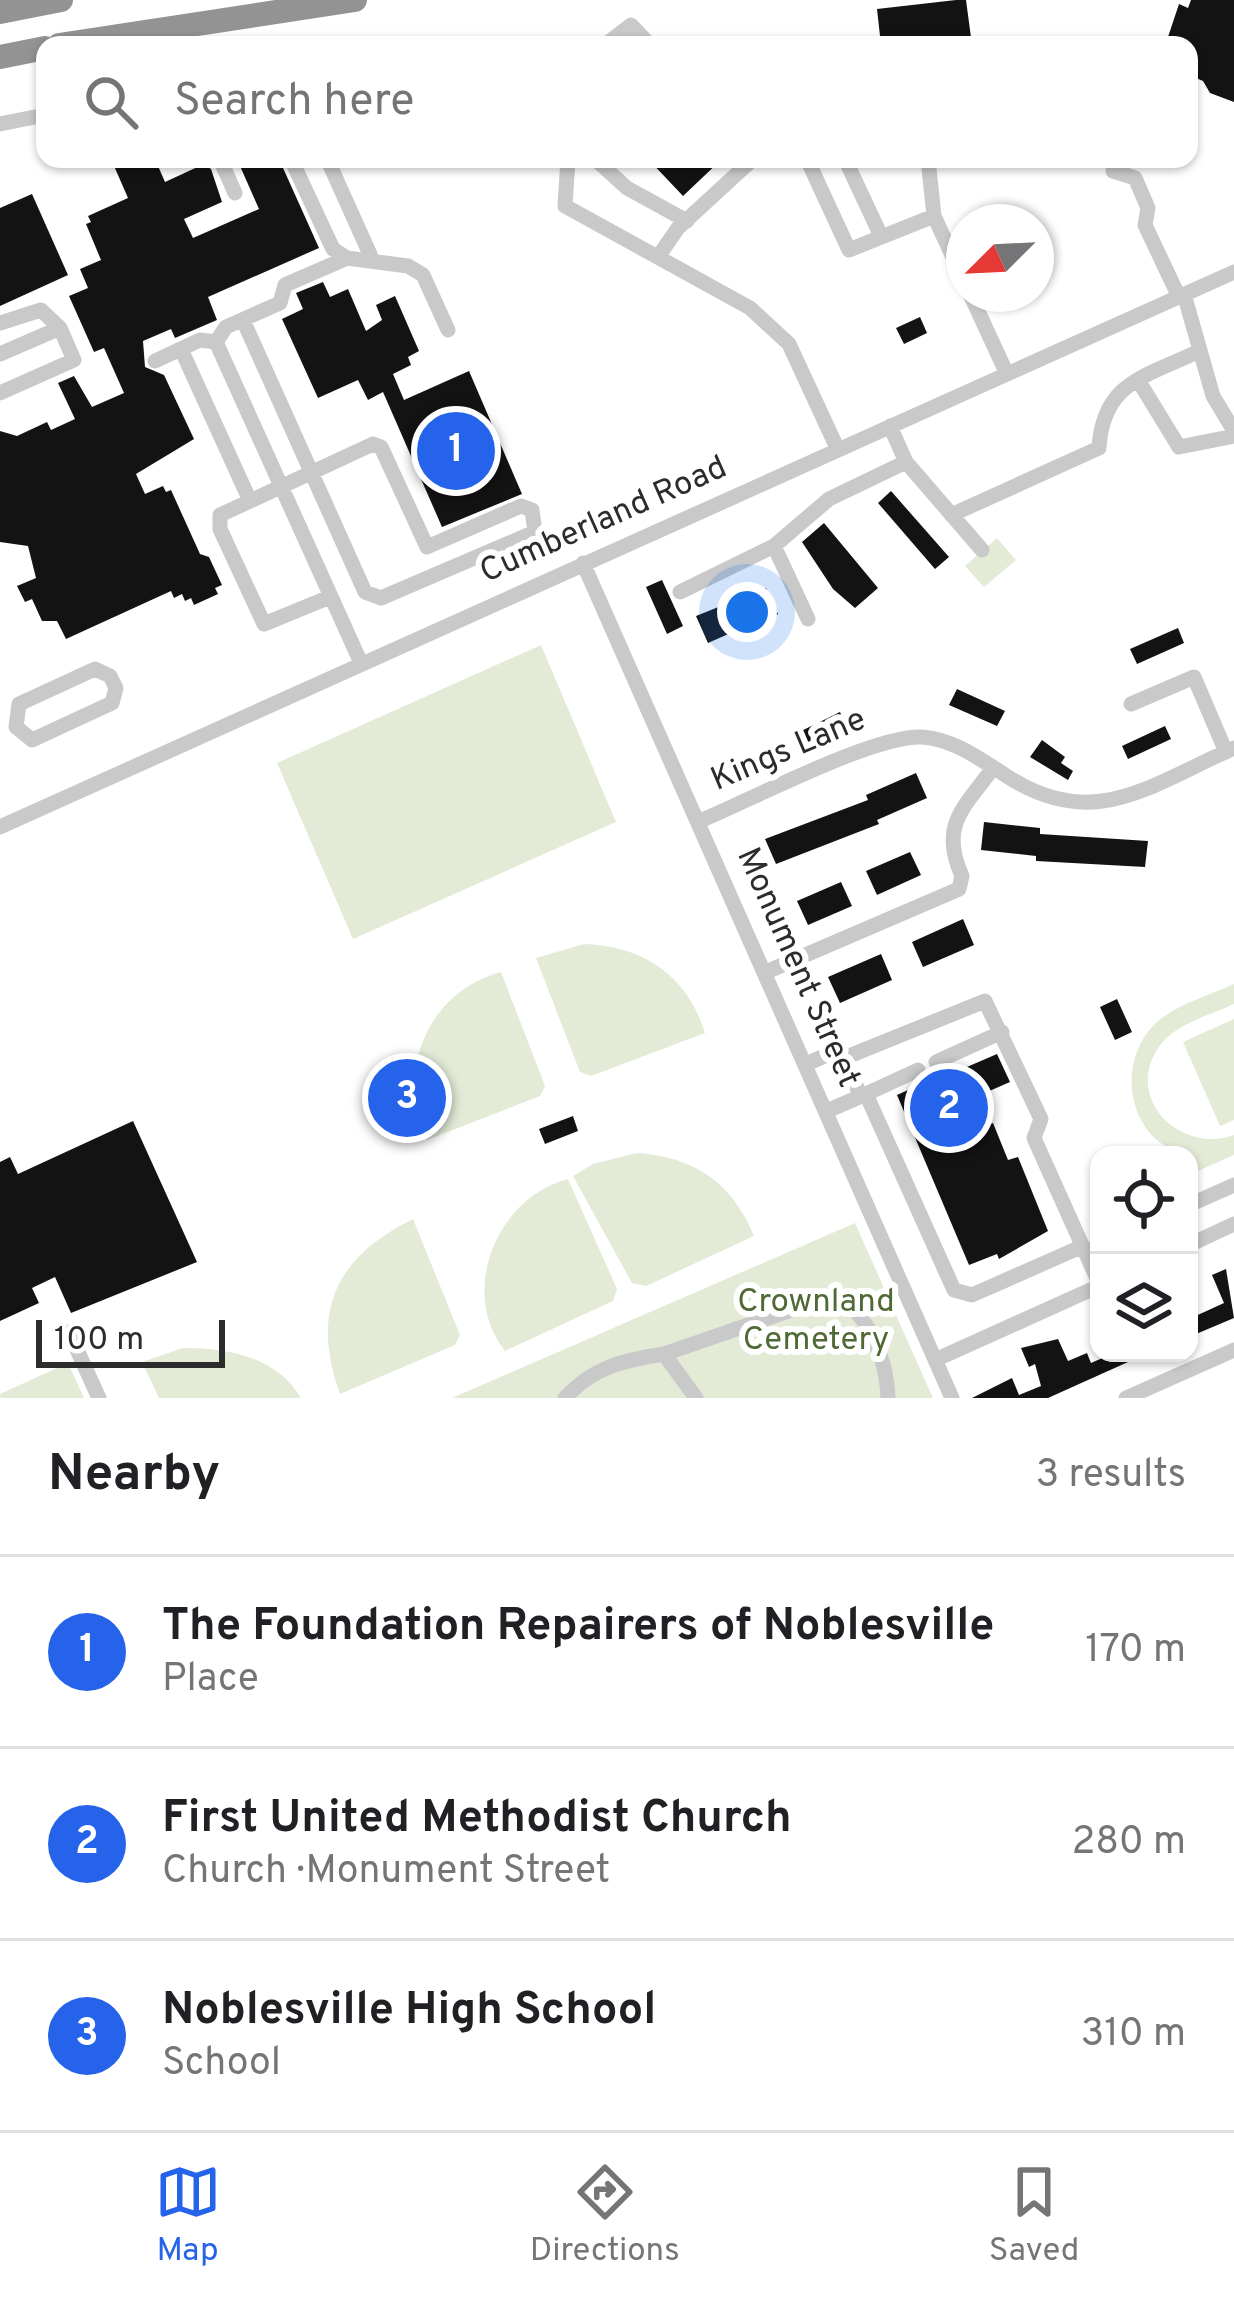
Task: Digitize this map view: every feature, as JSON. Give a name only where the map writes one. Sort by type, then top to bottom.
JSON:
[{"type":"highway","points":[[0,12],[61,0]]},
{"type":"highway","points":[[118,36],[355,0]]},
{"type":"highway","points":[[0,57],[36,50]]},
{"type":"street","points":[[617,36],[631,26],[641,36]]},
{"type":"street","points":[[0,124],[36,117]]},
{"type":"street","points":[[224,168],[236,194]]},
{"type":"street","points":[[296,168],[333,249],[347,258],[408,266],[423,275],[448,330]]},
{"type":"street","points":[[300,177],[319,168]]},
{"type":"street","points":[[336,168],[373,261]]},
{"type":"street","points":[[567,168],[565,206],[750,308],[789,344],[838,450]]},
{"type":"street","points":[[605,168],[627,188],[687,220]]},
{"type":"street","points":[[658,257],[687,220],[743,168]]},
{"type":"street","points":[[811,168],[849,250],[934,216]]},
{"type":"street","points":[[849,168],[881,236]]},
{"type":"street","points":[[929,168],[934,216],[946,242]]},
{"type":"street","points":[[1113,171],[1135,178],[1148,208],[1145,225],[1181,296],[1220,411],[1234,433],[1179,446],[1138,380]]},
{"type":"street","points":[[215,342],[226,327],[280,303],[285,285],[347,258]]},
{"type":"street","name":"Cumberland Road","points":[[0,827],[1234,272]]},
{"type":"street","points":[[0,323],[41,310],[60,328],[74,360],[0,393]]},
{"type":"street","points":[[978,312],[1006,374]]},
{"type":"street","points":[[243,320],[365,592],[381,598],[535,532],[532,510],[521,506],[427,547]]},
{"type":"street","points":[[0,354],[60,328]]},
{"type":"street","points":[[155,362],[200,340],[215,342]]},
{"type":"street","points":[[215,342],[361,663]]},
{"type":"street","points":[[181,350],[250,501]]},
{"type":"street","points":[[950,515],[1099,448],[1106,407],[1138,380],[1198,352]]},
{"type":"street","points":[[890,426],[906,462],[982,550]]},
{"type":"street","points":[[330,597],[264,623],[220,529],[220,515],[373,444],[381,447],[439,573]]},
{"type":"street","points":[[680,592],[774,546],[829,499],[906,462]]},
{"type":"street","points":[[774,546],[808,619]]},
{"type":"street","name":"Monument Street","points":[[583,563],[952,1398]]},
{"type":"street","points":[[95,668],[110,676],[116,688],[112,703],[32,740],[8,731],[19,704],[95,668]]},
{"type":"street","points":[[1131,704],[1194,677],[1230,750]]},
{"type":"street","name":"Kings Lane","points":[[700,821],[904,738],[938,739],[1035,795],[1088,806],[1117,800],[1230,750]]},
{"type":"street","points":[[766,972],[959,890],[962,876],[952,854],[951,830],[993,768]]},
{"type":"street","points":[[842,1056],[981,1000],[1002,1033],[1041,1119],[1034,1138],[1090,1263]]},
{"type":"street","points":[[936,1062],[1002,1033]]},
{"type":"street","points":[[806,1064],[834,1052],[842,1056],[955,1290],[972,1295],[1083,1246]]},
{"type":"street","points":[[827,1112],[918,1070]]},
{"type":"street","points":[[1198,1200],[1234,1184]]},
{"type":"street","points":[[1198,1241],[1234,1224]]},
{"type":"street","points":[[935,1360],[1090,1288]]},
{"type":"street","points":[[565,1398],[598,1370],[664,1354],[832,1296],[859,1312],[887,1377],[888,1398]]},
{"type":"street","points":[[69,1332],[99,1398]]},
{"type":"street","points":[[1126,1398],[1234,1350]]},
{"type":"street","points":[[664,1354],[696,1398]]},
{"type":"green space","points":[[997,538],[1016,560],[984,587],[965,566]]},
{"type":"green space","points":[[541,645],[616,822],[353,939],[277,763]]},
{"type":"green space","points":[[584,944],[625,951],[660,968],[687,995],[705,1033],[591,1076],[580,1072],[536,958]]},
{"type":"green space","points":[[501,972],[545,1086],[540,1096],[427,1140],[415,1088],[424,1038],[454,997]]},
{"type":"green space","points":[[1234,984],[1234,1004],[1176,1030],[1150,1064],[1152,1101],[1176,1129],[1213,1139],[1234,1135],[1234,1155],[1198,1171],[1198,1146],[1166,1146],[1140,1118],[1133,1099],[1135,1057],[1144,1038],[1158,1021]]},
{"type":"green space","points":[[1234,1019],[1234,1120],[1220,1126],[1183,1042]]},
{"type":"green space","points":[[637,1153],[676,1160],[709,1176],[734,1201],[754,1236],[646,1286],[632,1283],[573,1176],[593,1164]]},
{"type":"green space","points":[[568,1179],[617,1289],[613,1301],[505,1351],[491,1327],[485,1302],[492,1250],[522,1205]]},
{"type":"green space","points":[[413,1219],[460,1335],[455,1345],[340,1394],[328,1337],[336,1290],[365,1251]]},
{"type":"green space","name":"Crownland Cemetery","points":[[855,1223],[933,1398],[452,1398]]},
{"type":"green space","points":[[183,1348],[249,1357],[278,1372],[301,1398],[159,1398],[142,1362]]},
{"type":"green space","points":[[68,1363],[84,1398],[0,1398],[0,1394]]},
{"type":"building","points":[[966,0],[971,36],[880,36],[877,9]]},
{"type":"building","points":[[1191,0],[1234,0],[1234,102],[1210,93],[1198,79],[1198,36],[1168,36],[1179,4],[1188,8]]},
{"type":"building","points":[[115,168],[159,168],[165,182],[195,168],[210,168],[222,202],[184,219],[193,238],[259,209],[241,168],[283,168],[319,248],[208,297],[217,320],[175,338],[171,329],[143,341],[145,367],[164,375],[194,439],[136,474],[145,494],[163,486],[166,492],[171,490],[200,554],[209,557],[222,585],[215,588],[218,594],[194,605],[182,594],[174,598],[171,591],[66,639],[57,621],[42,621],[32,599],[25,602],[17,586],[36,578],[28,546],[0,542],[0,431],[17,436],[47,422],[51,430],[75,419],[58,383],[74,376],[92,407],[124,393],[104,348],[94,352],[69,296],[88,288],[80,269],[101,260],[86,224],[91,222],[88,216],[128,198]]},
{"type":"building","points":[[657,168],[713,168],[683,196]]},
{"type":"building","points":[[32,194],[68,275],[0,306],[0,208]]},
{"type":"building","points":[[323,282],[330,297],[348,289],[366,331],[382,320],[376,305],[395,296],[419,351],[408,357],[411,365],[393,374],[404,400],[469,371],[522,494],[442,527],[383,392],[368,400],[358,380],[318,398],[282,319],[303,309],[296,293]]},
{"type":"building","points":[[920,317],[927,333],[904,344],[896,328]]},
{"type":"building","points":[[891,491],[949,557],[935,569],[878,503]]},
{"type":"building","points":[[824,523],[878,588],[855,608],[833,589],[802,542]]},
{"type":"building","points":[[662,580],[683,626],[667,634],[646,587]]},
{"type":"building","points":[[766,588],[778,614],[757,628],[742,628],[708,643],[696,616]]},
{"type":"building","points":[[1178,628],[1184,643],[1137,664],[1130,649]]},
{"type":"building","points":[[957,689],[1005,711],[997,726],[949,705]]},
{"type":"building","points":[[840,712],[847,728],[798,751],[791,736]]},
{"type":"building","points":[[1165,726],[1171,739],[1128,759],[1122,746]]},
{"type":"building","points":[[1042,740],[1065,757],[1061,763],[1073,771],[1068,780],[1030,757]]},
{"type":"building","points":[[916,773],[927,798],[877,820],[879,824],[776,864],[765,839],[868,800],[866,795]]},
{"type":"building","points":[[984,822],[1040,828],[1040,834],[1148,841],[1145,867],[1036,861],[1036,856],[981,850]]},
{"type":"building","points":[[910,852],[921,875],[877,895],[866,871]]},
{"type":"building","points":[[841,882],[852,906],[808,925],[797,901]]},
{"type":"building","points":[[963,919],[974,945],[923,967],[912,942]]},
{"type":"building","points":[[881,954],[892,980],[840,1003],[828,977]]},
{"type":"building","points":[[1117,999],[1132,1032],[1115,1040],[1100,1007]]},
{"type":"building","points":[[997,1054],[1010,1082],[971,1099],[984,1127],[993,1123],[1008,1160],[1018,1157],[1048,1231],[999,1259],[997,1254],[969,1265],[897,1095],[926,1082],[930,1072],[939,1079]]},
{"type":"building","points":[[573,1116],[578,1131],[545,1144],[539,1129]]},
{"type":"building","points":[[133,1121],[197,1262],[71,1313],[55,1277],[32,1288],[39,1303],[0,1321],[0,1162],[10,1157],[18,1174]]},
{"type":"building","points":[[1226,1269],[1234,1318],[1198,1333],[1198,1315],[1224,1303],[1212,1275]]},
{"type":"building","points":[[1058,1339],[1068,1361],[1087,1353],[1091,1363],[1128,1362],[1048,1398],[972,1398],[1012,1378],[1019,1395],[1041,1386],[1035,1364],[1029,1367],[1021,1348]]},
{"type":"place","name":"The Foundation Repairers of Noblesville","points":[[456,451]]},
{"type":"place","name":"Noblesville High School","points":[[407,1098]]},
{"type":"place","name":"First United Methodist Church","points":[[949,1108]]}]
